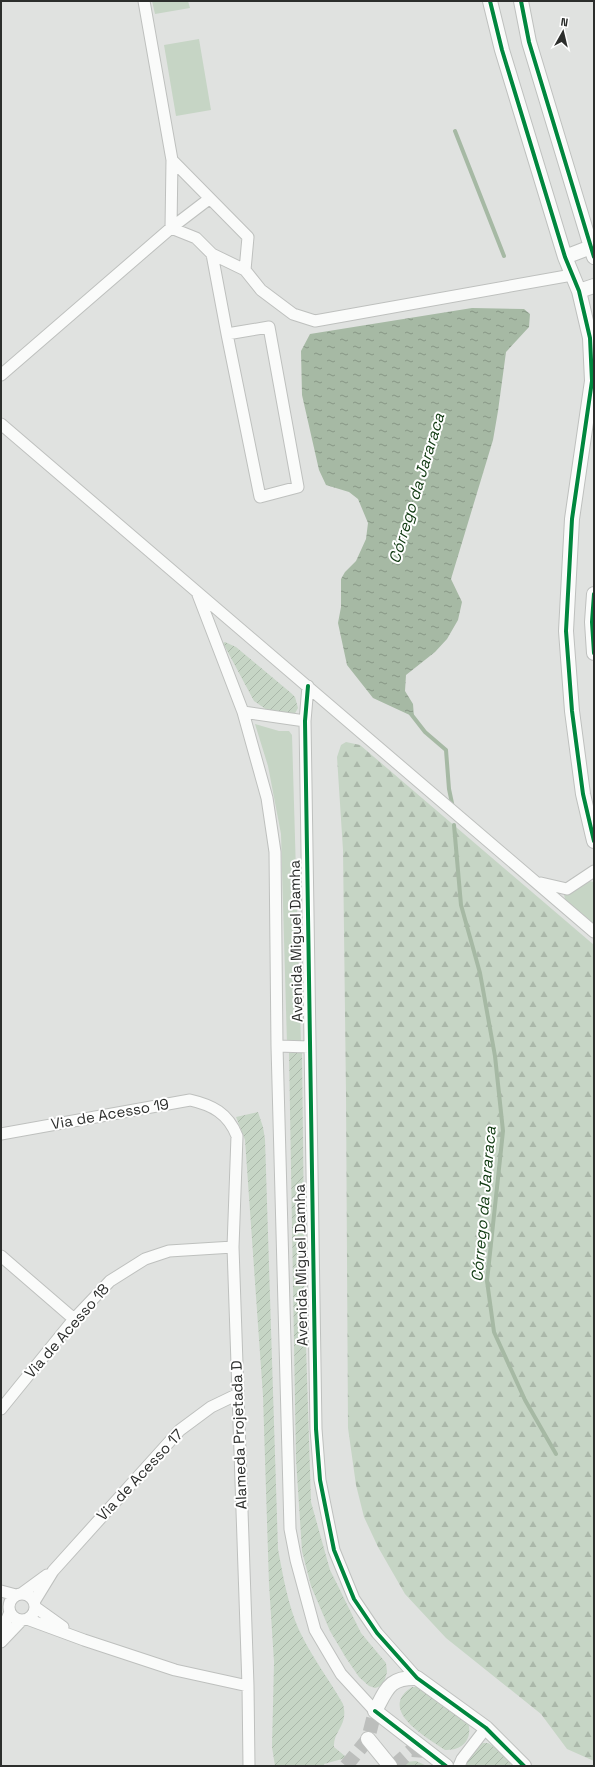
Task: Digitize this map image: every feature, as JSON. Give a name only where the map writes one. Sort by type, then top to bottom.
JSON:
[{"type":"street","points":[[144,1],[172,160],[171,228]]},
{"type":"street","points":[[490,1],[502,50],[566,257],[579,291],[590,338],[592,381],[572,519],[566,631],[572,711],[583,794],[594,841]]},
{"type":"street","points":[[521,1],[529,42],[592,252],[566,257]]},
{"type":"street","points":[[172,160],[248,237],[245,270]]},
{"type":"street","points":[[1,375],[171,228],[209,199]]},
{"type":"street","points":[[171,228],[196,238],[212,254],[245,270],[261,290],[293,314],[315,321],[572,275]]},
{"type":"street","points":[[212,254],[227,334],[260,497],[298,487],[269,327],[227,334]]},
{"type":"street","points":[[579,291],[594,286]]},
{"type":"street","points":[[1,424],[594,932]]},
{"type":"street","name":"Avenida Miguel Damha","points":[[197,592],[243,712],[267,798],[275,852],[277,1046],[290,1529],[296,1560],[315,1630],[341,1674],[375,1711],[446,1766]]},
{"type":"street","points":[[594,594],[592,622],[594,653]]},
{"type":"street","name":"Avenida Miguel Damha","points":[[308,686],[305,721],[316,1421],[320,1480],[334,1550],[354,1599],[377,1633],[418,1678],[486,1728],[524,1766]]},
{"type":"street","points":[[243,712],[305,721]]},
{"type":"street","points":[[538,883],[567,889],[594,871]]},
{"type":"street","points":[[277,1046],[310,1047]]},
{"type":"street","name":"Via de Acesso 19","points":[[1,1134],[190,1100],[206,1104],[218,1110]]},
{"type":"street","name":"Alameda Projetada D","points":[[218,1110],[234,1127],[237,1136],[234,1247],[248,1686],[249,1766]]},
{"type":"street","name":"Via de Acesso 18","points":[[1,1409],[74,1319],[110,1281],[145,1259],[169,1251],[234,1247]]},
{"type":"street","points":[[1,1256],[74,1319]]},
{"type":"street","name":"Via de Acesso 17","points":[[53,1571],[180,1430],[212,1407],[238,1394]]},
{"type":"street","points":[[1,1633],[7,1607],[10,1602],[53,1571]]},
{"type":"street","points":[[1,1642],[31,1616],[34,1604],[53,1571]]},
{"type":"street","points":[[1,1591],[31,1598],[34,1604],[57,1624],[84,1640]]},
{"type":"street","points":[[7,1607],[13,1617],[175,1670],[248,1686]]},
{"type":"street","points":[[375,1711],[392,1682],[406,1678],[418,1678]]},
{"type":"street","points":[[459,1766],[462,1759],[486,1728]]},
{"type":"street","points":[[368,1739],[390,1766]]},
{"type":"green space","points":[[152,1],[188,1],[190,8],[155,14]]},
{"type":"green space","points":[[199,39],[211,110],[176,116],[164,45]]},
{"type":"green space","points":[[225,642],[236,647],[295,697],[298,708],[294,715],[267,710],[254,701],[223,643]]},
{"type":"green space","points":[[255,724],[279,731],[289,731],[292,735],[301,1044],[287,1044],[281,834],[268,766]]},
{"type":"green space","points":[[346,742],[360,745],[594,945],[594,1761],[567,1749],[541,1714],[446,1638],[405,1594],[378,1547],[364,1517],[356,1485],[348,1428],[343,850],[337,757],[341,745]]},
{"type":"green space","points":[[579,879],[594,882],[594,929],[566,902],[564,895],[566,890]]},
{"type":"green space","points":[[289,1053],[302,1053],[305,1315],[311,1502],[330,1570],[361,1633],[386,1663],[387,1672],[385,1679],[381,1686],[375,1688],[369,1686],[359,1677],[330,1631],[311,1586],[302,1551],[296,1459]]},
{"type":"green space","points":[[258,1112],[265,1139],[278,1549],[289,1601],[299,1630],[343,1704],[343,1723],[334,1741],[334,1747],[351,1761],[349,1764],[342,1759],[324,1764],[324,1766],[275,1766],[272,1747],[274,1662],[269,1584],[263,1396],[245,1140],[236,1117]]},
{"type":"green space","points":[[412,1687],[419,1687],[468,1722],[468,1739],[462,1746],[451,1750],[445,1750],[409,1723],[402,1714],[400,1705],[402,1696]]},
{"type":"green space","points":[[488,1743],[508,1756],[511,1766],[467,1766],[467,1762],[477,1745]]},
{"type":"green space","points":[[416,1761],[427,1766],[400,1766],[406,1762]]},
{"type":"water","points":[[472,308],[524,309],[530,314],[529,327],[506,352],[493,440],[451,579],[462,602],[458,620],[447,639],[435,652],[406,675],[405,691],[413,704],[414,717],[373,698],[347,665],[338,623],[341,607],[341,579],[345,572],[356,561],[366,539],[368,523],[358,499],[349,492],[326,485],[319,470],[302,395],[301,351],[310,334]]},
{"type":"waterway","name":"Córrego da Jararaca","points":[[455,131],[504,256]]},
{"type":"waterway","name":"Córrego da Jararaca","points":[[411,714],[425,732],[446,750],[449,789],[453,808]]},
{"type":"waterway","name":"Córrego da Jararaca","points":[[454,825],[461,905],[480,973],[495,1056],[503,1131],[487,1281],[494,1332],[525,1400],[556,1454]]},
{"type":"tunnel","points":[[346,1766],[368,1739],[375,1711]]},
{"type":"tunnel","points":[[394,1766],[412,1750],[426,1751]]},
{"type":"cycle path","points":[[490,1],[502,50],[565,257],[579,291],[590,338],[592,381],[572,519],[566,631],[572,711],[583,794],[594,841]]},
{"type":"cycle path","points":[[521,1],[529,42],[594,257]]},
{"type":"cycle path","points":[[594,594],[592,622],[594,653]]},
{"type":"cycle path","points":[[308,686],[305,721],[316,1429],[320,1480],[334,1550],[354,1599],[377,1633],[417,1678],[486,1728],[524,1766]]},
{"type":"cycle path","points":[[375,1711],[446,1766]]}]
